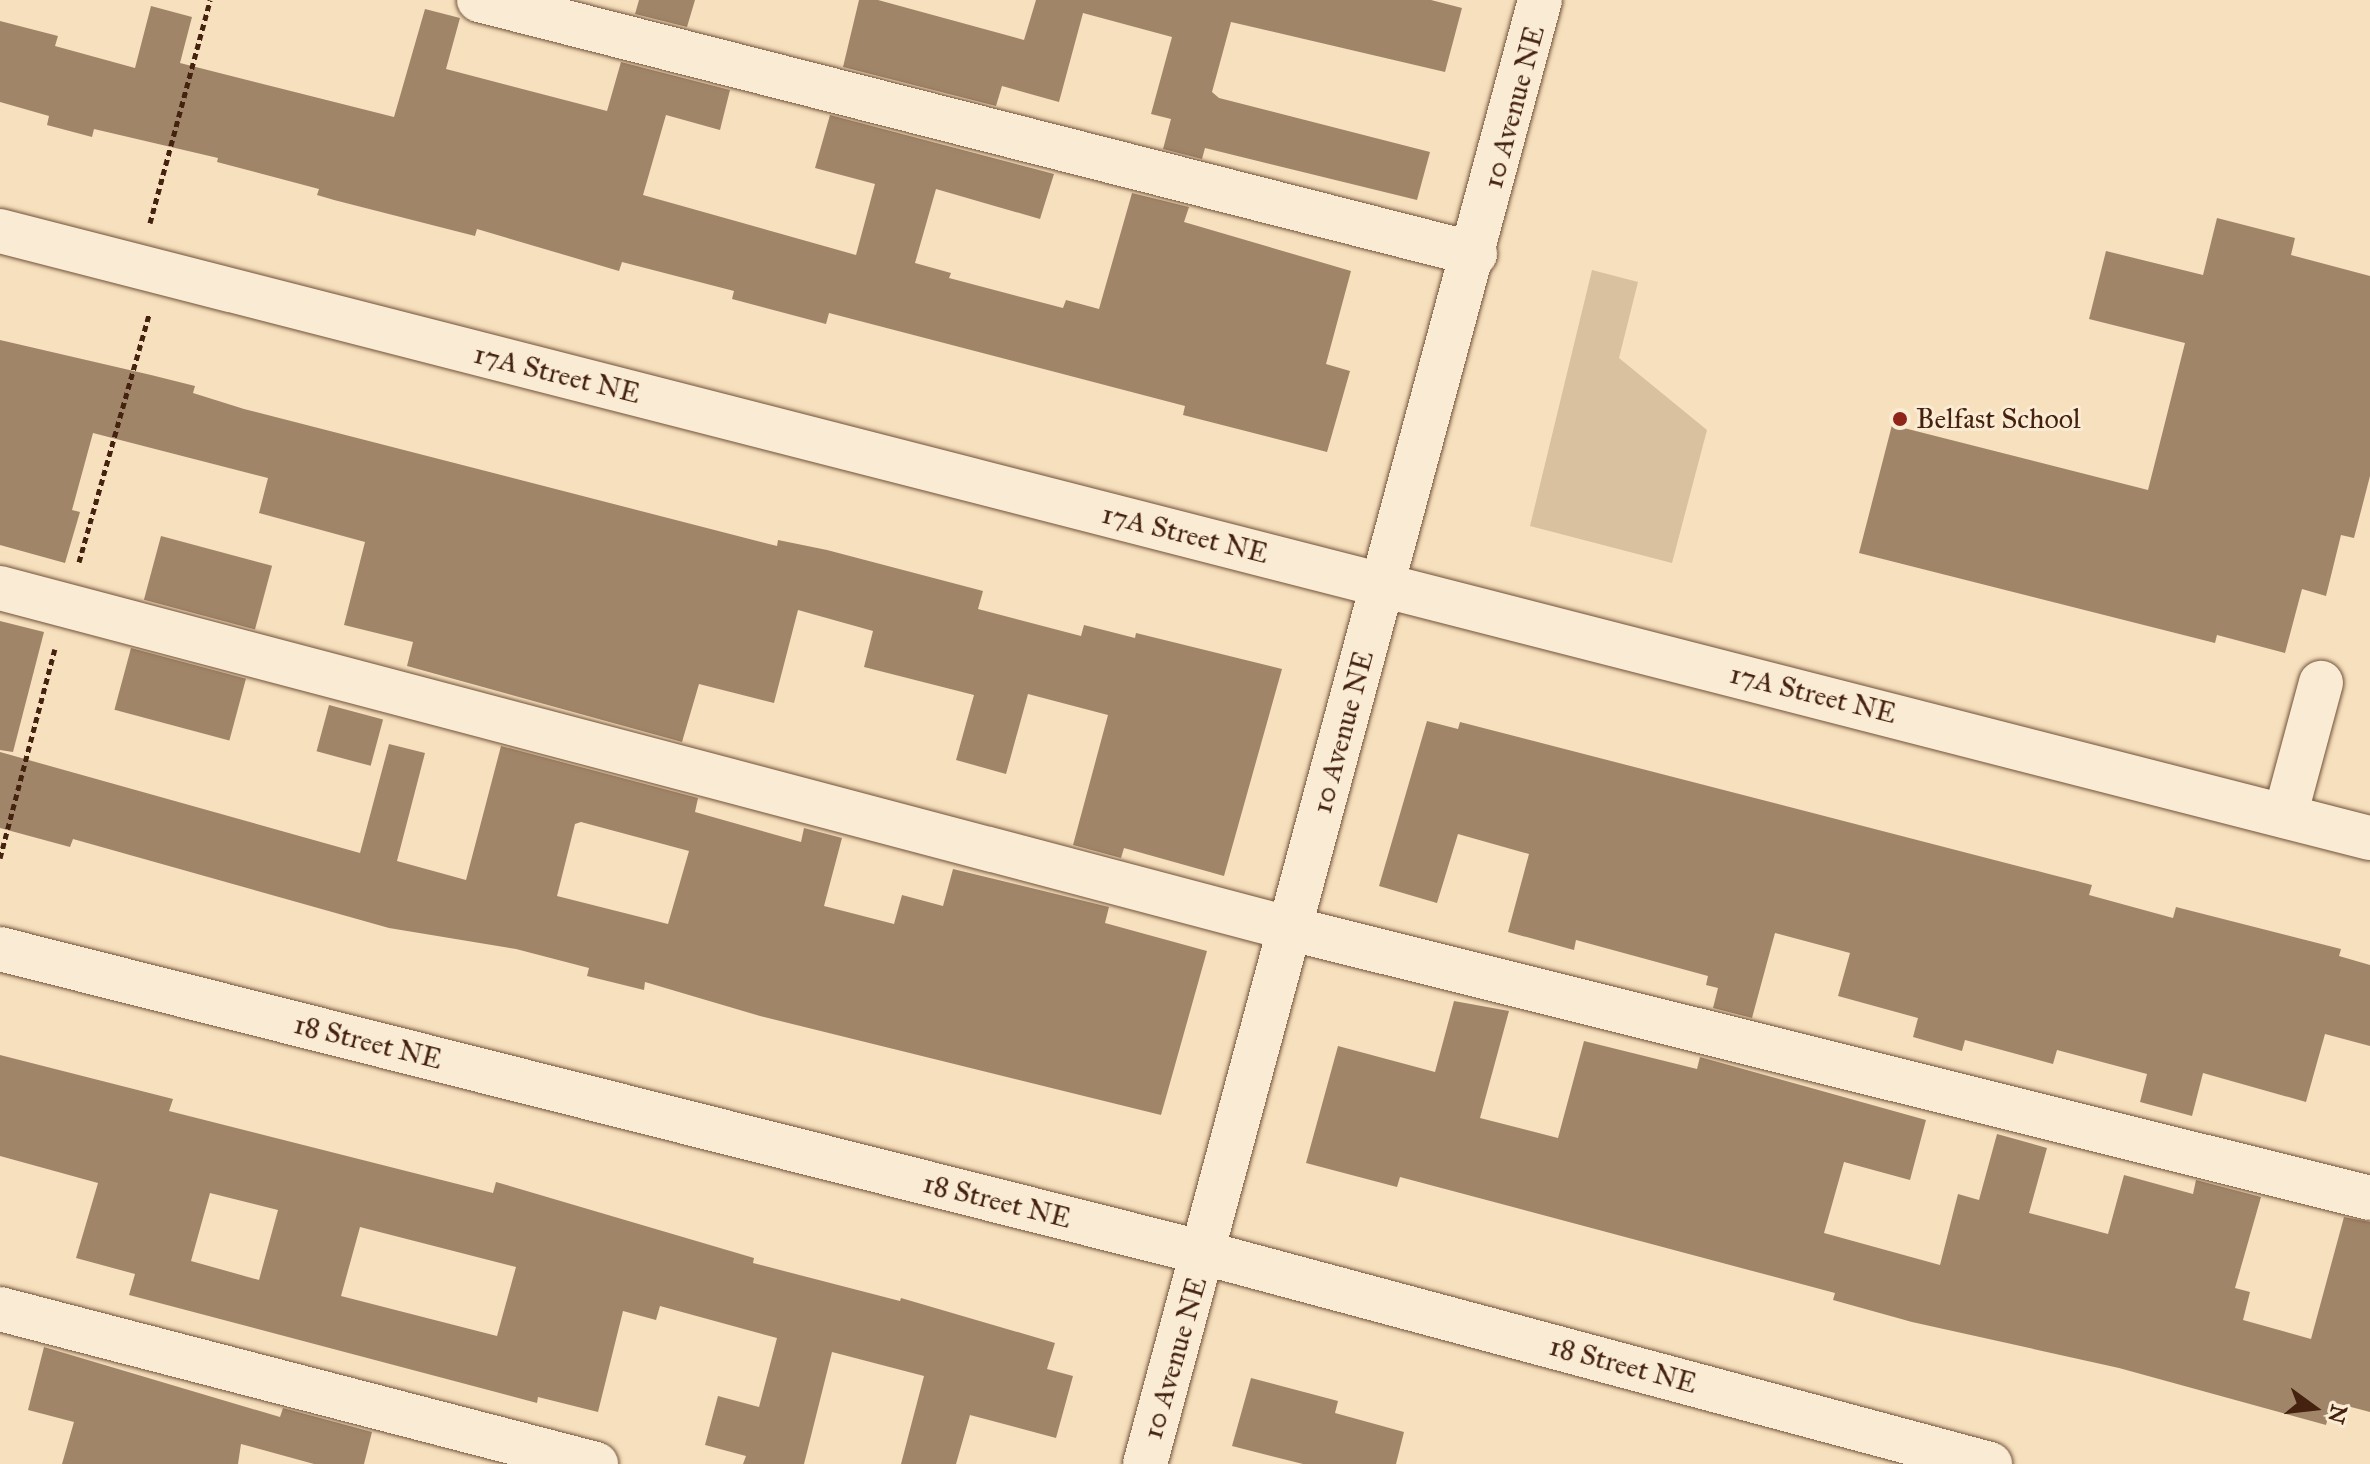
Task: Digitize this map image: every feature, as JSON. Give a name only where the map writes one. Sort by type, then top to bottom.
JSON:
[{"type":"street","points":[[479,0],[1475,254]]},
{"type":"street","name":"10 Avenue NE","points":[[1145,1464],[1204,1253],[1288,928],[1475,254],[1540,0]]},
{"type":"street","name":"17A Street NE","points":[[0,231],[2370,838]]},
{"type":"street","points":[[0,588],[1288,928],[2370,1198]]},
{"type":"street","points":[[2285,816],[2321,683]]},
{"type":"street","name":"18 Street NE","points":[[0,949],[1204,1253],[1990,1464]]},
{"type":"street","points":[[0,1309],[596,1464]]},
{"type":"path","points":[[160,273],[149,228],[210,0]]},
{"type":"shaded area","points":[[1592,270],[1638,282],[1619,358],[1707,430],[1672,563],[1530,526]]},
{"type":"building","points":[[639,0],[695,0],[687,27],[635,14]]},
{"type":"building","points":[[859,0],[878,0],[1024,40],[1036,0],[1431,0],[1462,8],[1445,72],[1231,22],[1212,92],[1219,98],[1430,152],[1417,200],[1205,148],[1202,159],[1163,149],[1171,119],[1151,114],[1172,37],[1083,13],[1059,102],[1002,86],[996,106],[843,67]]},
{"type":"building","points":[[151,6],[192,17],[180,63],[394,117],[425,9],[460,18],[446,69],[607,111],[621,62],[730,90],[720,130],[666,115],[643,195],[856,255],[875,184],[815,168],[830,115],[1054,174],[1040,219],[936,189],[915,263],[951,273],[949,278],[1063,308],[1066,300],[1099,309],[1132,193],[1189,207],[1184,222],[1351,271],[1326,364],[1350,371],[1327,452],[1183,415],[1185,406],[829,313],[826,324],[732,299],[734,291],[622,262],[619,271],[477,229],[475,236],[334,200],[317,195],[319,189],[217,162],[218,158],[94,129],[92,137],[47,125],[49,116],[0,102],[0,21],[58,36],[55,46],[135,68]]},
{"type":"building","points":[[2217,218],[2295,238],[2291,255],[2370,276],[2370,476],[2354,538],[2341,535],[2326,596],[2302,589],[2285,653],[2217,635],[2215,643],[1859,553],[1892,425],[2148,490],[2185,343],[2089,319],[2106,251],[2203,275]]},
{"type":"building","points":[[0,340],[195,386],[193,393],[244,409],[777,546],[778,540],[827,550],[983,591],[978,609],[1081,636],[1084,625],[1135,638],[1136,633],[1282,669],[1224,876],[1124,848],[1121,858],[1073,845],[1108,715],[1028,694],[1006,774],[956,760],[974,695],[864,667],[873,631],[798,610],[774,703],[699,684],[682,742],[407,666],[413,642],[344,625],[365,542],[259,513],[268,478],[93,433],[72,510],[80,512],[65,563],[0,545]]},
{"type":"building","points":[[161,536],[272,566],[255,630],[144,600]]},
{"type":"building","points":[[0,621],[44,632],[13,752],[0,750]]},
{"type":"building","points":[[131,648],[246,679],[229,741],[114,710]]},
{"type":"building","points":[[329,705],[383,719],[371,766],[317,751]]},
{"type":"building","points":[[1427,721],[1458,729],[1460,722],[2092,885],[2089,895],[2173,918],[2176,907],[2341,949],[2339,956],[2370,965],[2370,1046],[2325,1034],[2306,1102],[2203,1073],[2192,1116],[2140,1102],[2147,1074],[2057,1050],[2053,1064],[1965,1040],[1962,1051],[1913,1037],[1918,1018],[1838,996],[1850,953],[1775,933],[1752,1018],[1713,1008],[1718,988],[1706,985],[1708,976],[1576,940],[1574,950],[1508,932],[1529,854],[1458,834],[1437,903],[1379,886]]},
{"type":"building","points":[[389,744],[425,753],[397,861],[466,880],[501,746],[698,798],[695,812],[801,842],[804,828],[842,838],[824,906],[894,924],[902,895],[943,906],[953,869],[1109,907],[1105,923],[1207,951],[1161,1115],[760,1016],[645,982],[644,990],[587,976],[589,968],[516,949],[389,928],[73,839],[70,847],[0,828],[0,752],[360,853]],"holes":[[[581,822],[689,851],[668,924],[557,896],[575,824]]]},
{"type":"building","points":[[1454,1001],[1509,1011],[1480,1118],[1558,1138],[1584,1041],[1697,1069],[1700,1057],[1926,1120],[1910,1180],[1844,1162],[1824,1233],[1940,1265],[1958,1194],[1979,1200],[1997,1134],[2047,1148],[2029,1213],[2108,1234],[2124,1175],[2193,1194],[2196,1180],[2261,1197],[2235,1288],[2250,1292],[2243,1320],[2311,1339],[2344,1217],[2370,1222],[2370,1412],[2332,1402],[2326,1425],[2119,1368],[1912,1322],[1833,1300],[1835,1293],[1400,1177],[1397,1187],[1306,1163],[1338,1046],[1435,1072]]},
{"type":"building","points":[[0,1055],[173,1099],[169,1111],[493,1193],[496,1182],[754,1258],[753,1263],[900,1301],[901,1298],[1055,1343],[1047,1369],[1073,1376],[1056,1438],[970,1415],[956,1464],[901,1464],[924,1376],[832,1352],[804,1464],[743,1464],[746,1456],[705,1445],[718,1396],[759,1407],[777,1338],[660,1306],[656,1320],[623,1311],[598,1412],[538,1397],[537,1403],[129,1295],[135,1274],[76,1258],[98,1183],[0,1156]],"holes":[[[210,1193],[278,1210],[259,1280],[191,1261]],[[360,1227],[516,1267],[497,1336],[341,1296]]]},
{"type":"building","points":[[44,1347],[280,1417],[283,1408],[372,1432],[364,1464],[314,1464],[241,1444],[238,1464],[62,1464],[74,1422],[28,1410]]},
{"type":"building","points":[[1251,1378],[1338,1401],[1335,1413],[1404,1432],[1396,1464],[1303,1464],[1232,1446]]},
{"type":"place","name":"Belfast School","points":[[1900,419]]}]
